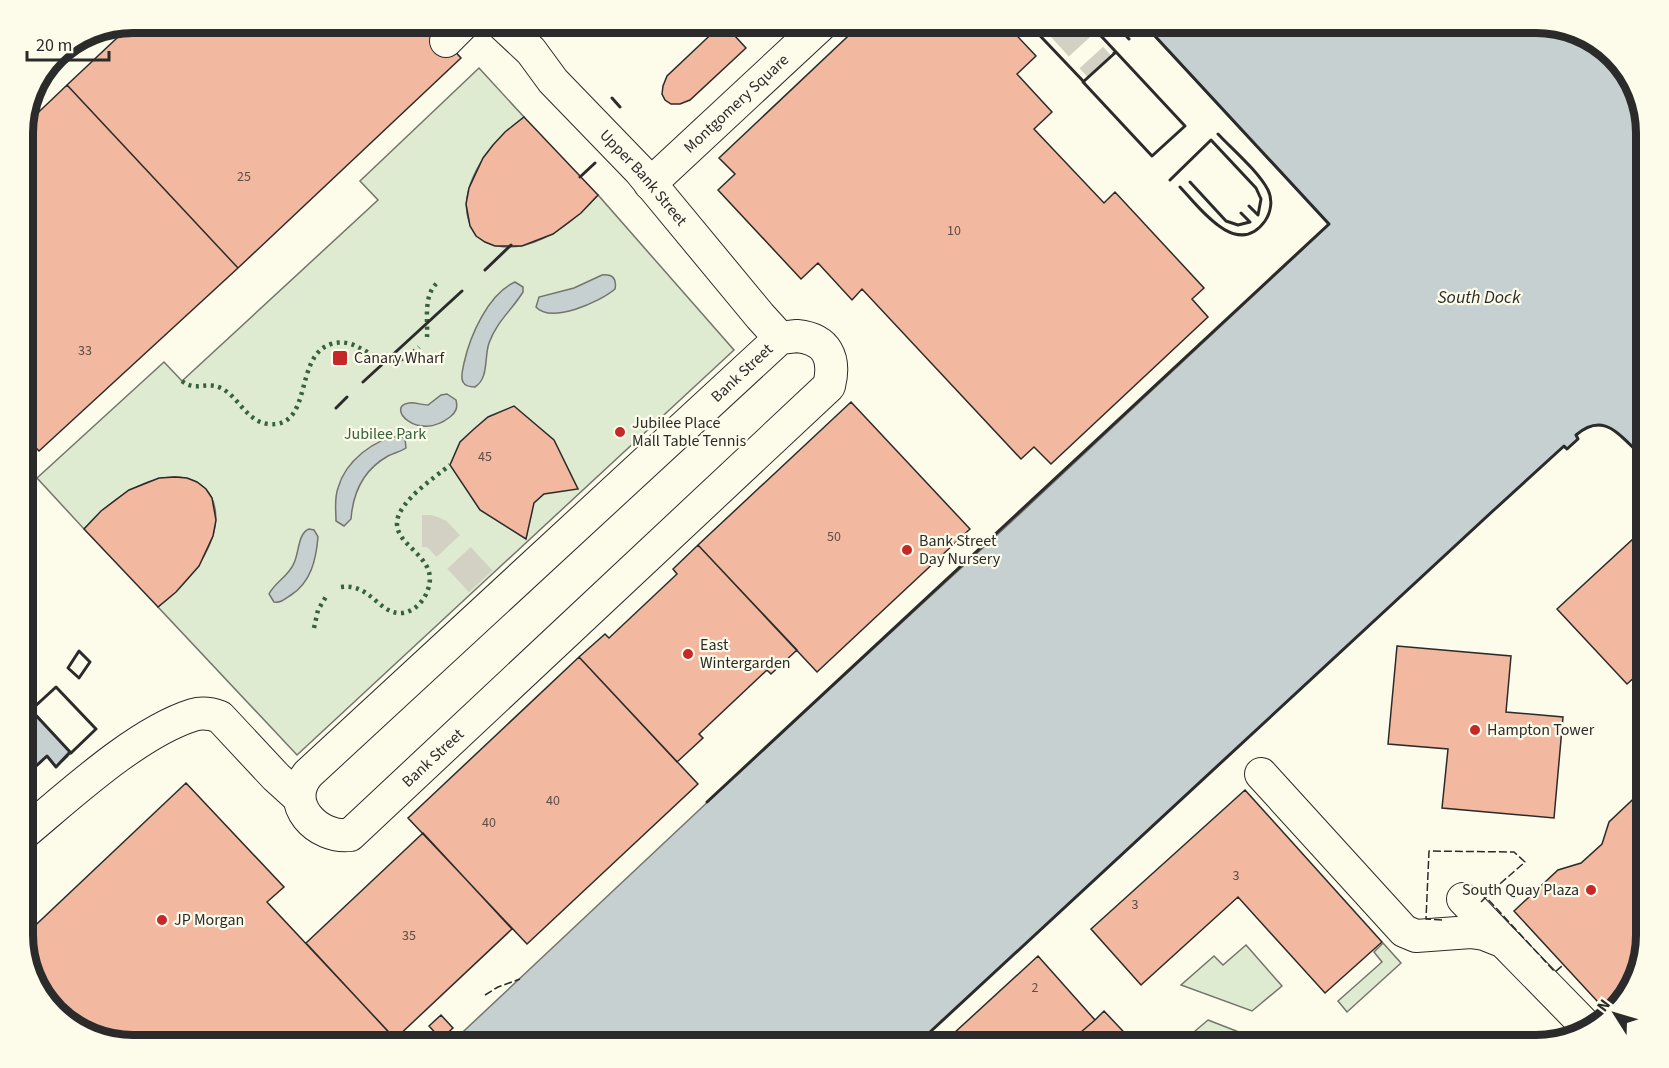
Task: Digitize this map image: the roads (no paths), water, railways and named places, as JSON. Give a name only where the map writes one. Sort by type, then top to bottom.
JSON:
[{"type":"street","name":"Upper Bank Street","points":[[512,33],[531,51],[553,81],[632,163],[780,338]]},
{"type":"street","name":"Montgomery Square","points":[[650,184],[812,33]]},
{"type":"street","name":"Bank Street","points":[[33,826],[141,741],[183,719],[201,714],[213,714],[220,717],[276,777],[298,796],[303,810],[317,825],[336,835],[350,835],[829,386],[832,373],[831,361],[821,343],[809,337],[780,338],[308,774],[302,781],[298,796]]},
{"type":"street","points":[[1261,774],[1312,847],[1404,931],[1416,936],[1471,932],[1484,934],[1504,942]]},
{"type":"street","points":[[1463,899],[1583,1023]]},
{"type":"water","name":"South Dock","points":[[1151,33],[1536,33],[1568,38],[1602,58],[1626,89],[1635,120],[1636,451],[1623,437],[1606,427],[1587,428],[1576,435],[1578,439],[1567,449],[1563,447],[1495,509],[927,1035],[460,1035],[747,765],[1329,225]]},
{"type":"water","points":[[602,275],[609,275],[613,278],[615,289],[598,300],[564,312],[543,312],[536,307],[539,297],[574,288]]},
{"type":"water","points":[[515,282],[523,287],[523,292],[492,335],[479,383],[475,387],[466,385],[462,380],[462,373],[476,329],[496,296]]},
{"type":"water","points":[[447,394],[456,400],[456,410],[450,417],[438,424],[416,425],[403,416],[401,410],[403,406],[411,403],[428,405],[441,395]]},
{"type":"water","points":[[401,436],[405,439],[406,448],[388,456],[372,468],[357,491],[351,519],[344,526],[336,521],[337,492],[347,469],[371,446]]},
{"type":"water","points":[[314,530],[318,537],[314,562],[308,577],[298,590],[281,601],[274,602],[269,594],[292,568],[301,539],[305,531]]},
{"type":"water","points":[[33,712],[71,753],[56,767],[47,756],[33,769]]},
{"type":"tunnel","points":[[1069,33],[1100,67]]},
{"type":"tunnel","points":[[422,531],[437,534],[498,600]]},
{"type":"place","name":"Canary Wharf","points":[[340,358]]},
{"type":"place","name":"Jubilee Place Mall Table Tennis","points":[[620,432]]},
{"type":"place","name":"Bank Street Day Nursery","points":[[907,550]]},
{"type":"place","name":"East Wintergarden","points":[[688,654]]},
{"type":"place","name":"Hampton Tower","points":[[1475,730]]},
{"type":"place","name":"South Quay Plaza","points":[[1591,890]]},
{"type":"place","name":"JP Morgan","points":[[162,920]]},
{"type":"park label","name":"Jubilee Park","points":[[385,434]]}]
